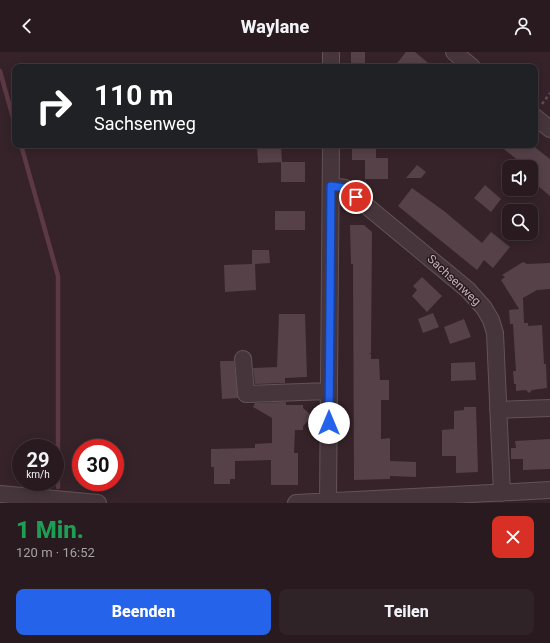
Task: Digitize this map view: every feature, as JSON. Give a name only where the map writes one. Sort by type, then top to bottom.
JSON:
[{"type":"street","points":[[331,52],[331,64]]},
{"type":"street","points":[[454,52],[468,64]]},
{"type":"street","points":[[538,113],[550,129]]},
{"type":"street","points":[[328,502],[331,148]]},
{"type":"street","name":"Sachsenweg","points":[[331,186],[345,188],[447,271],[484,308],[491,320],[495,333],[502,493]]},
{"type":"street","points":[[243,359],[246,394],[329,391]]},
{"type":"street","points":[[498,410],[550,408]]},
{"type":"street","points":[[296,503],[550,490]]},
{"type":"street","points":[[0,494],[98,503]]},
{"type":"path","points":[[538,111],[550,93]]},
{"type":"building","points":[[351,52],[365,52],[365,64],[351,64]]},
{"type":"building","points":[[406,52],[415,52],[429,64],[396,64]]},
{"type":"building","points":[[257,148],[281,148],[282,162],[258,163]]},
{"type":"building","points":[[352,148],[376,148],[376,158],[388,158],[388,179],[365,179],[365,160],[352,160]]},
{"type":"building","points":[[503,148],[536,148],[550,159],[550,196],[538,186],[538,160],[517,160]]},
{"type":"building","points":[[281,162],[305,162],[305,182],[281,182]]},
{"type":"building","points":[[417,165],[426,172],[421,178],[406,178]]},
{"type":"building","points":[[485,185],[501,199],[491,212],[474,198]]},
{"type":"building","points":[[412,188],[444,211],[482,243],[491,232],[510,247],[493,268],[484,260],[477,270],[398,206]]},
{"type":"building","points":[[275,211],[305,211],[305,230],[275,230]]},
{"type":"building","points":[[350,225],[364,225],[372,232],[371,353],[369,354],[371,354],[371,359],[379,359],[380,380],[389,380],[389,400],[381,400],[381,439],[390,438],[390,461],[416,462],[416,477],[390,476],[390,479],[354,480],[353,264],[351,264]]},
{"type":"building","points":[[252,250],[269,250],[270,263],[255,264],[256,290],[225,292],[224,265],[252,264]]},
{"type":"building","points":[[523,262],[527,264],[550,263],[550,289],[537,290],[523,298],[524,323],[528,323],[528,326],[542,325],[544,364],[546,364],[547,388],[532,390],[529,393],[526,390],[516,391],[516,384],[514,384],[513,371],[516,371],[513,324],[510,324],[509,310],[519,309],[501,280],[505,277],[502,275]]},
{"type":"building","points":[[422,277],[442,296],[427,312],[412,296],[417,290],[413,286]]},
{"type":"building","points":[[433,313],[439,327],[423,333],[418,319]]},
{"type":"building","points":[[279,314],[305,314],[307,377],[285,378],[285,383],[255,384],[253,368],[277,367]]},
{"type":"building","points":[[464,319],[471,337],[450,344],[444,327]]},
{"type":"building","points":[[220,361],[234,361],[238,398],[222,399]]},
{"type":"building","points":[[475,362],[476,380],[451,381],[451,363]]},
{"type":"building","points":[[286,402],[286,405],[303,405],[303,408],[310,414],[310,419],[303,426],[303,430],[295,430],[294,453],[298,453],[298,485],[271,485],[271,460],[235,461],[235,479],[230,479],[230,484],[214,484],[214,467],[211,467],[211,449],[255,448],[255,444],[272,443],[272,418],[253,407],[255,403]]},
{"type":"building","points":[[464,407],[476,407],[478,472],[456,473],[456,456],[442,456],[442,430],[454,429],[454,411],[464,410]]},
{"type":"building","points":[[550,439],[550,469],[523,470],[523,459],[511,459],[511,448],[516,448],[515,441]]},
{"type":"waterway","points":[[0,71],[12,114]]},
{"type":"waterway","points":[[22,148],[58,276],[58,439]]},
{"type":"route","points":[[329,423],[331,186],[345,188],[356,197]]}]
